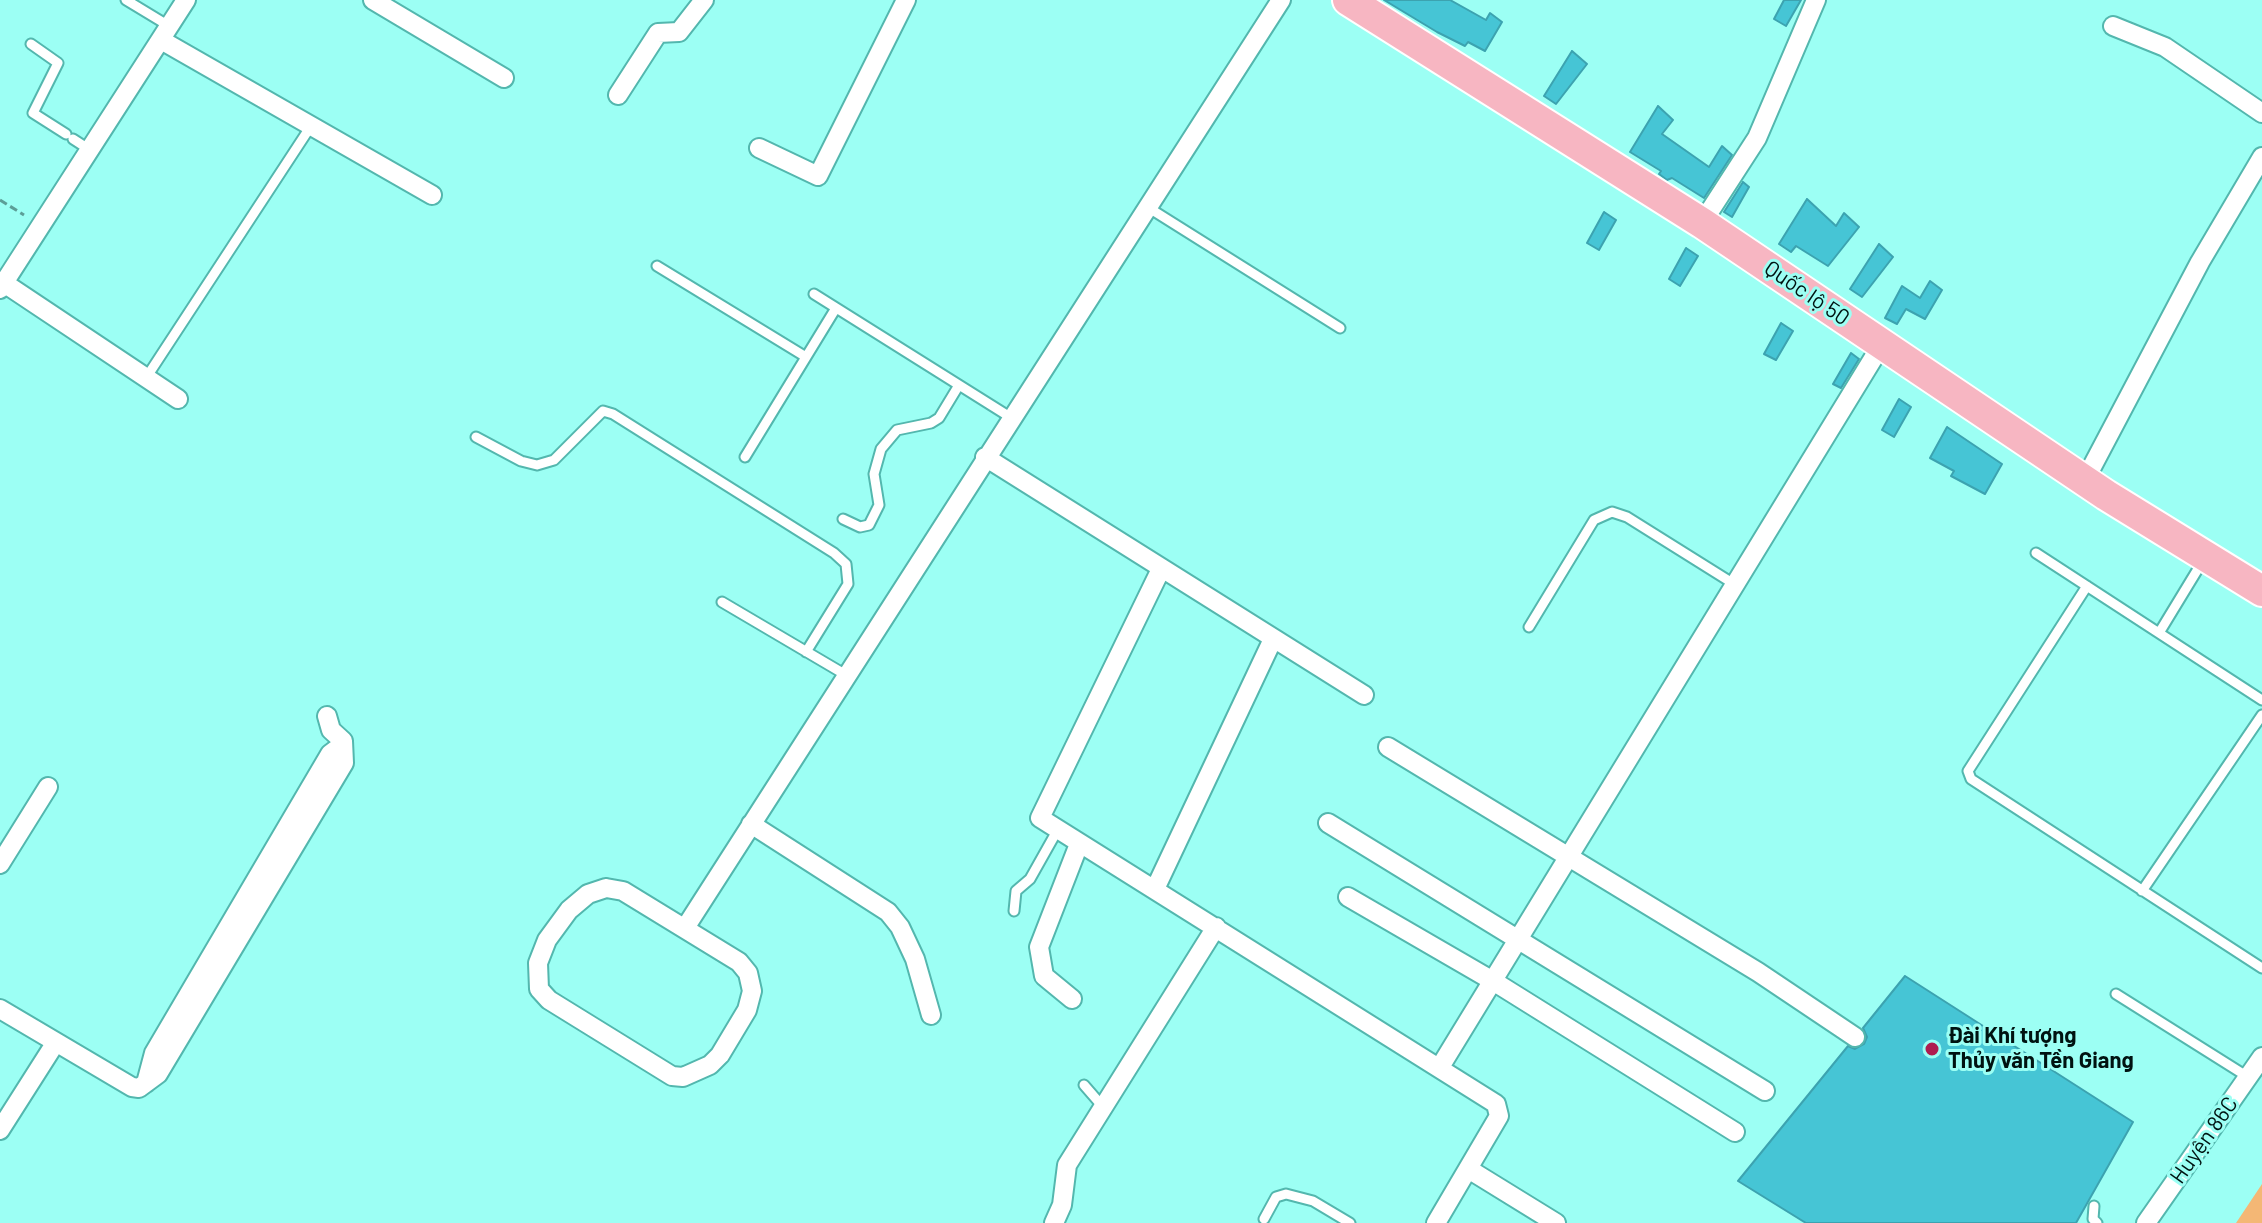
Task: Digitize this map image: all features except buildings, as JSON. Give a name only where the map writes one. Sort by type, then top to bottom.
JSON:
[{"type":"highway","name":"Quốc lộ 50","points":[[1361,3],[1702,223],[2085,480],[2262,591]]},
{"type":"street","points":[[178,399],[2,286],[186,0]]},
{"type":"street","points":[[373,0],[504,78]]},
{"type":"street","points":[[618,95],[658,33],[679,32],[704,0]]},
{"type":"street","points":[[759,148],[818,176],[906,0]]},
{"type":"street","points":[[685,928],[1010,417],[1149,208],[1281,0]]},
{"type":"street","points":[[1702,223],[1757,138],[1816,0]]},
{"type":"street","points":[[2113,26],[2165,47],[2262,113]]},
{"type":"street","points":[[165,33],[311,126],[432,195]]},
{"type":"street","points":[[2085,480],[2200,262],[2262,157]]},
{"type":"street","points":[[1440,1067],[1882,344]]},
{"type":"street","points":[[985,457],[1364,695]]},
{"type":"street","points":[[1161,569],[1040,813],[1045,824],[1440,1067],[1500,1110],[1470,1170],[1436,1223]]},
{"type":"street","points":[[1155,889],[1273,639]]},
{"type":"street","points":[[0,1009],[132,1087],[146,1083],[166,1063],[233,935],[344,763],[343,741],[331,730],[327,716]]},
{"type":"street","points":[[1388,747],[1758,972],[1855,1037]]},
{"type":"street","points":[[0,864],[48,787]]},
{"type":"street","points":[[1328,823],[1765,1091]]},
{"type":"street","points":[[751,824],[888,912],[900,927],[915,959],[931,1015]]},
{"type":"street","points":[[1072,999],[1044,976],[1039,947],[1079,844]]},
{"type":"street","points":[[606,888],[623,891],[685,928],[739,962],[748,973],[752,991],[747,1010],[720,1055],[691,1074],[672,1076],[549,1000],[539,989],[538,963],[547,940],[569,910],[588,894],[606,888]]},
{"type":"street","points":[[1348,897],[1493,981],[1735,1132]]},
{"type":"street","points":[[1054,1223],[1062,1205],[1067,1165],[1216,927]]},
{"type":"street","points":[[0,1130],[56,1042]]},
{"type":"street","name":"Huyện 86C","points":[[2146,1223],[2262,1057]]},
{"type":"street","points":[[1470,1170],[1556,1223]]},
{"type":"lane","points":[[126,0],[165,33]]},
{"type":"lane","points":[[31,44],[58,63],[33,113],[90,150]]},
{"type":"lane","points":[[146,378],[311,126]]},
{"type":"lane","points":[[1149,208],[1340,328]]},
{"type":"lane","points":[[657,266],[806,357]]},
{"type":"lane","points":[[814,294],[1010,417]]},
{"type":"lane","points":[[745,457],[836,308]]},
{"type":"lane","points":[[843,519],[860,527],[869,525],[879,505],[874,474],[881,449],[897,430],[931,423],[939,418],[959,385]]},
{"type":"lane","points":[[476,437],[521,461],[537,465],[554,460],[603,411],[613,414],[834,553],[846,564],[848,584],[806,652]]},
{"type":"lane","points":[[1529,627],[1594,520],[1612,512],[1627,517],[1734,584]]},
{"type":"lane","points":[[2036,553],[2262,700]]},
{"type":"lane","points":[[2159,633],[2206,556]]},
{"type":"lane","points":[[2087,586],[1968,771],[1971,779],[2262,968]]},
{"type":"lane","points":[[722,602],[846,675]]},
{"type":"lane","points":[[2142,891],[2262,715]]},
{"type":"lane","points":[[1014,911],[1016,891],[1030,879],[1057,831]]},
{"type":"lane","points":[[2116,994],[2248,1077]]},
{"type":"lane","points":[[1084,1085],[1104,1108]]},
{"type":"lane","points":[[1264,1219],[1276,1197],[1286,1194],[1313,1201],[1350,1223]]},
{"type":"lane","points":[[2094,1206],[2093,1219],[2097,1223]]},
{"type":"path","points":[[0,200],[41,225]]},
{"type":"shaded area","points":[[2262,1184],[2262,1223],[2236,1223]]},
{"type":"place","name":"Đài Khí tượng Thủy văn Tền Giang","points":[[1932,1049]]}]
